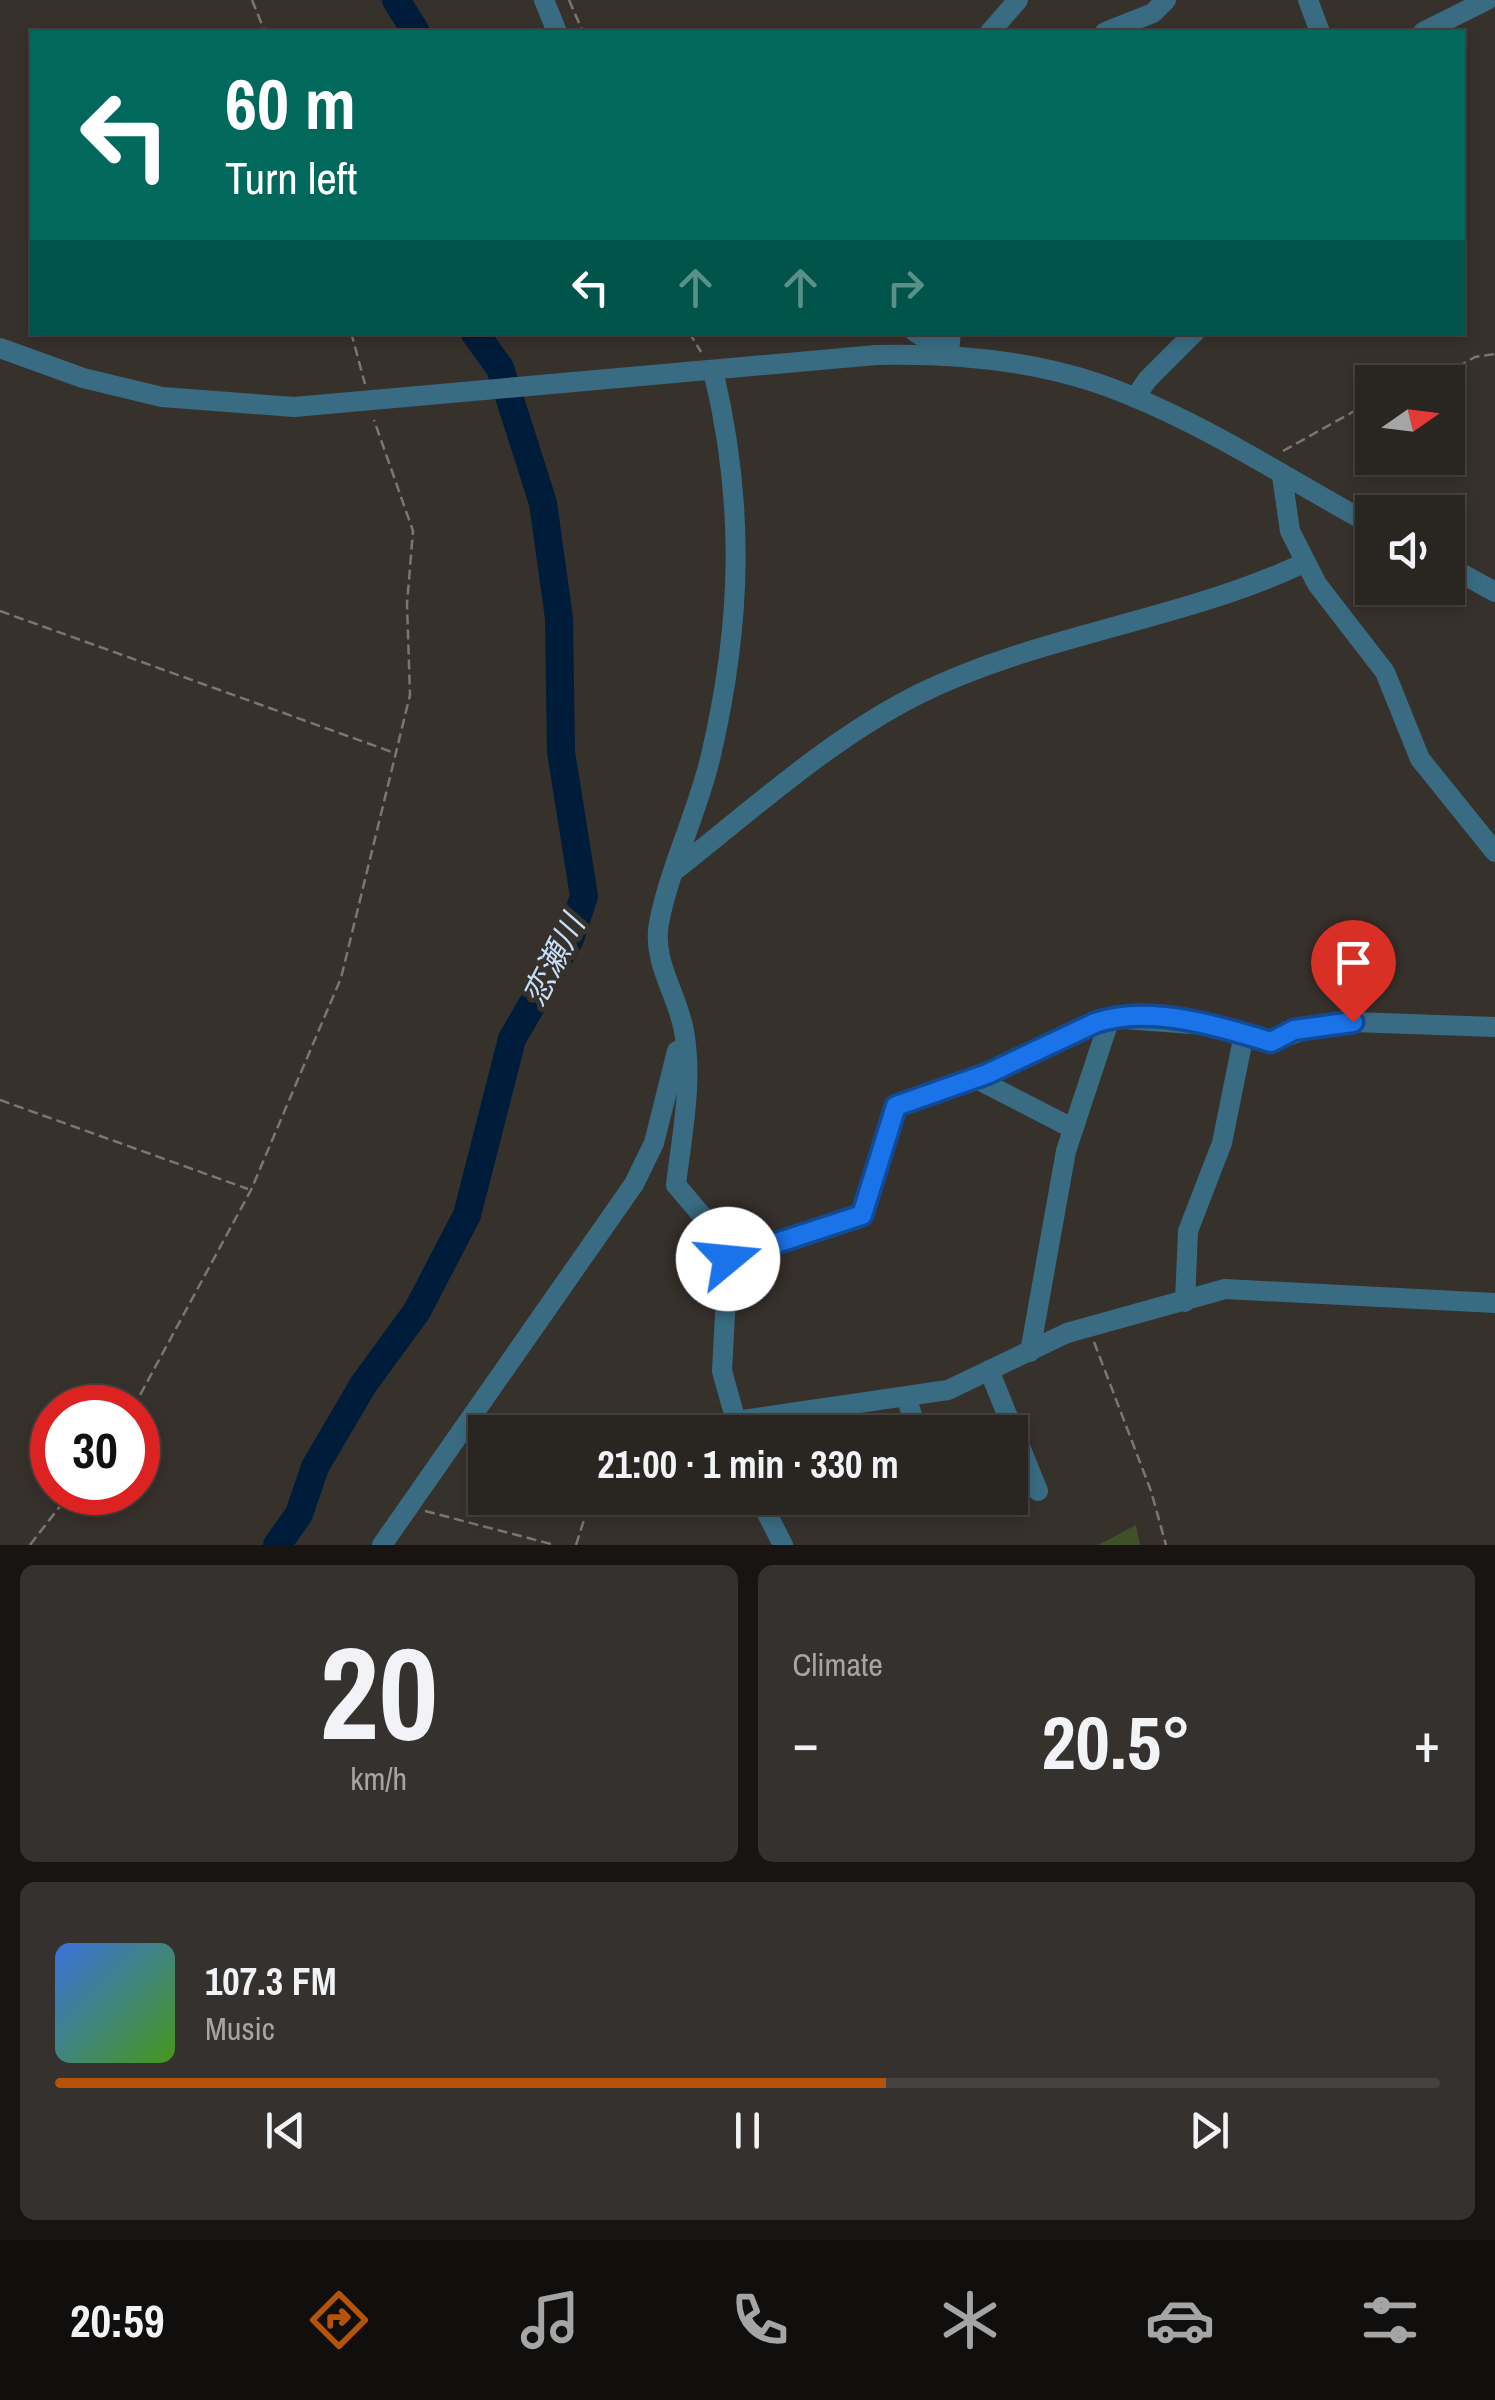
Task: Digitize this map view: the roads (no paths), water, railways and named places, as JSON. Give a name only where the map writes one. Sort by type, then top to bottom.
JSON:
[{"type":"street","points":[[544,0],[556,30]]},
{"type":"street","points":[[992,30],[1018,0]]},
{"type":"street","points":[[1110,30],[1153,14],[1166,0]]},
{"type":"street","points":[[1308,0],[1319,30]]},
{"type":"street","points":[[1427,30],[1487,0]]},
{"type":"street","points":[[925,335],[1094,382],[1135,398],[1355,516]]},
{"type":"street","points":[[1135,398],[1147,380],[1193,335]]},
{"type":"street","points":[[0,348],[83,378],[162,397],[294,407],[683,373],[950,343]]},
{"type":"street","points":[[713,370],[729,438],[738,598],[711,755],[659,925],[660,957],[683,1025],[688,1084],[676,1185],[716,1232],[728,1259],[722,1371],[734,1415]]},
{"type":"street","points":[[1282,476],[1290,531],[1306,562],[1384,672],[1420,759],[1495,852]]},
{"type":"street","points":[[676,869],[796,776],[917,695],[1028,655],[1198,604],[1306,562]]},
{"type":"street","points":[[1465,575],[1495,592]]},
{"type":"street","points":[[728,1259],[862,1215],[896,1106],[975,1078],[1110,1018],[1142,1016],[1271,1042],[1306,1028],[1353,1022],[1495,1027]]},
{"type":"street","points":[[1030,1352],[1072,1128],[1110,1018]]},
{"type":"street","points":[[382,1545],[634,1184],[654,1143],[675,1074],[683,1025]]},
{"type":"street","points":[[1185,1302],[1188,1231],[1222,1142],[1244,1034]]},
{"type":"street","points":[[975,1078],[1072,1128]]},
{"type":"street","points":[[847,1415],[948,1390],[1067,1333],[1225,1289],[1495,1303]]},
{"type":"street","points":[[990,1370],[1038,1490]]},
{"type":"street","points":[[907,1399],[912,1415]]},
{"type":"street","points":[[768,1515],[783,1545]]},
{"type":"waterway","name":"恋瀬川","points":[[396,0],[415,30]]},
{"type":"waterway","name":"恋瀬川","points":[[277,1545],[299,1514],[315,1467],[363,1385],[417,1311],[467,1215],[512,1039],[570,939],[584,896],[561,752],[559,618],[543,503],[500,368],[476,335]]}]
